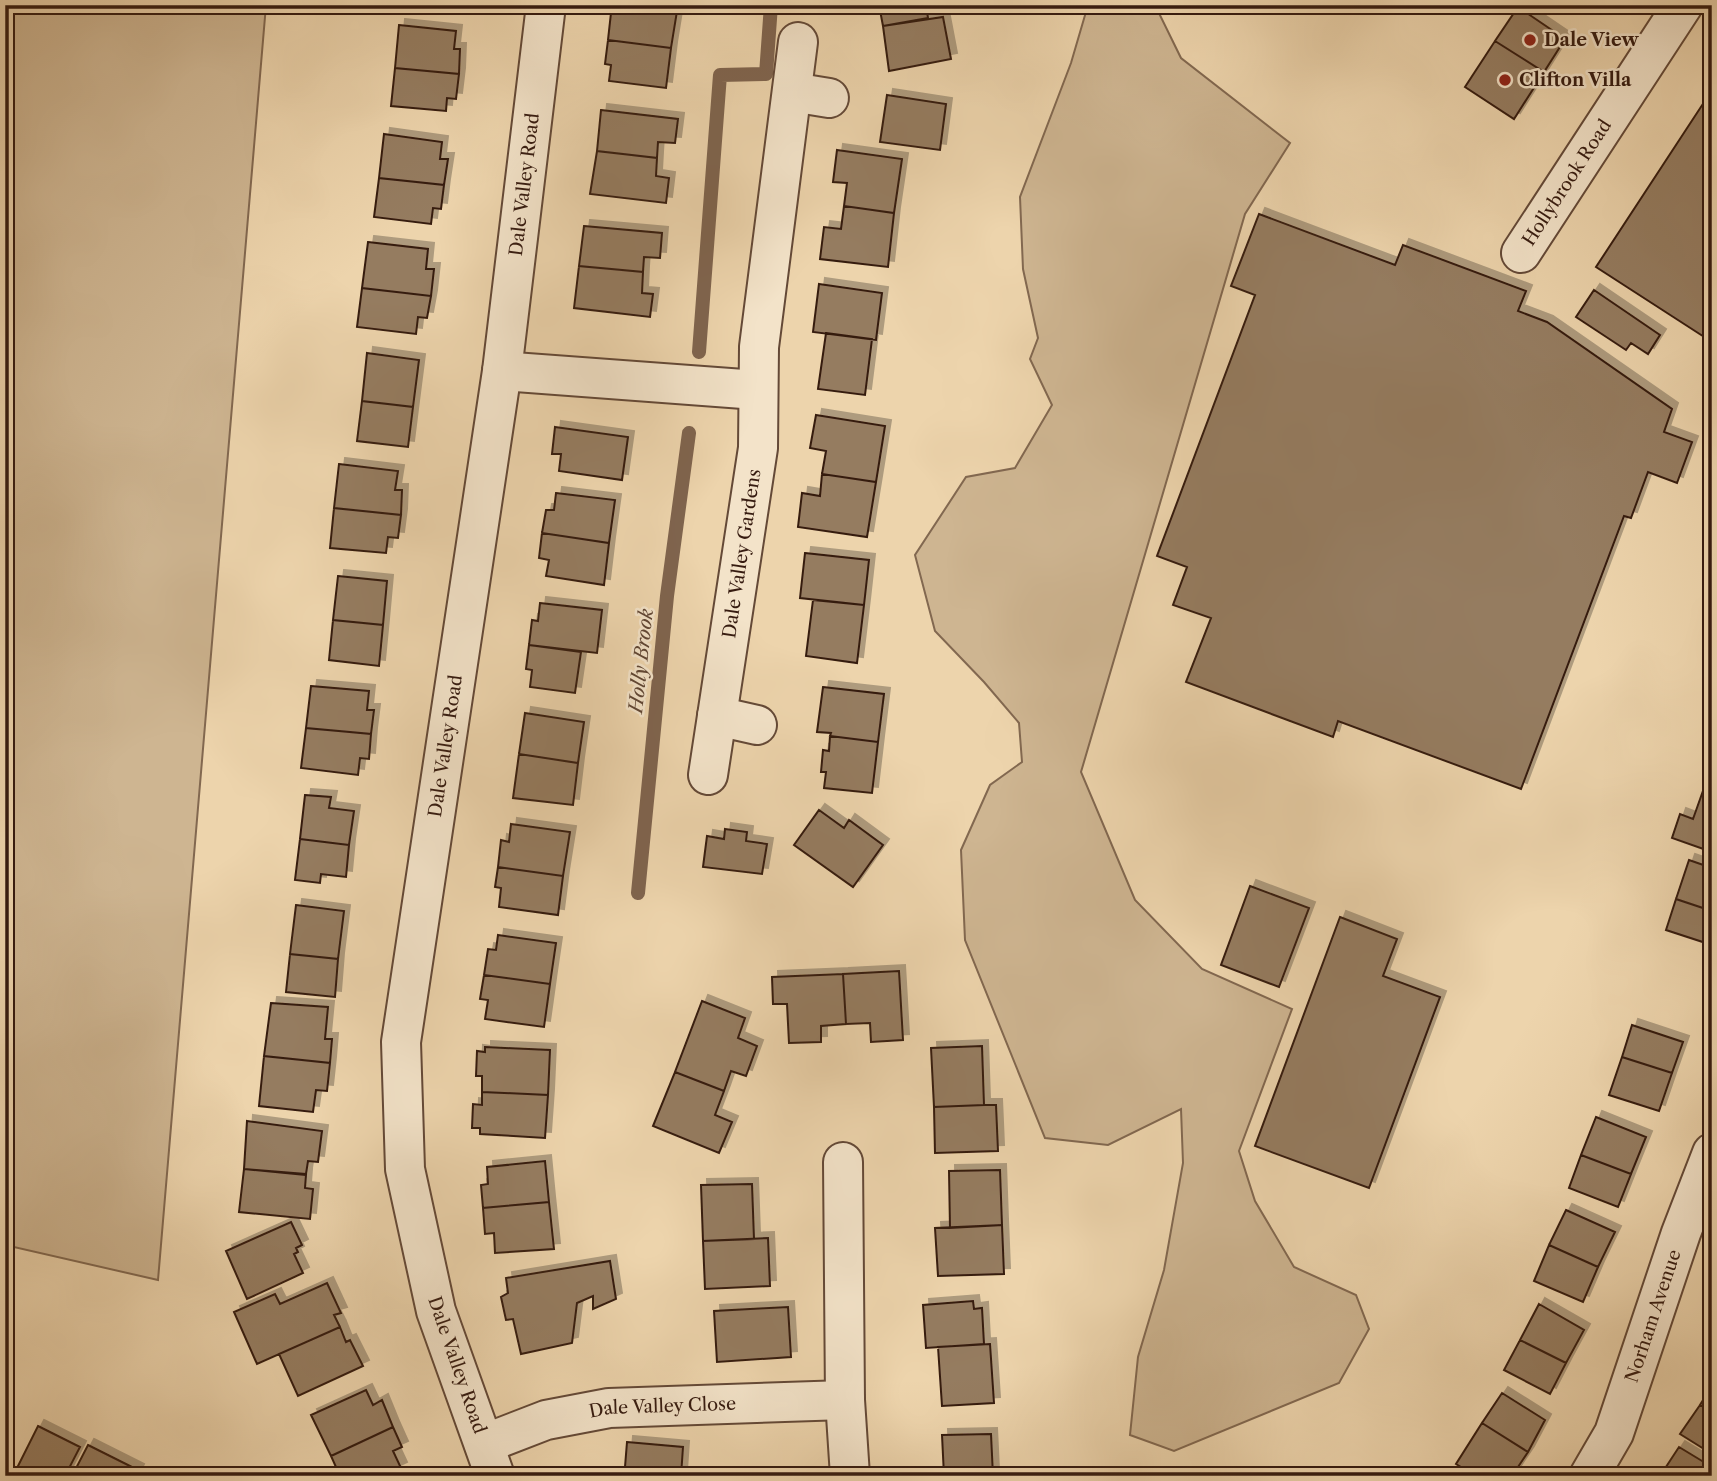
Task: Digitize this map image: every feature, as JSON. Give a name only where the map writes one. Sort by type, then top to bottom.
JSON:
[{"type":"street","name":"Dale Valley Road","points":[[489,1460],[436,1311],[405,1168],[401,1042],[502,371],[546,5]]},
{"type":"street","name":"Hollybrook Road","points":[[1521,253],[1683,5]]},
{"type":"street","name":"Dale Valley Gardens","points":[[708,775],[758,448],[758,347],[798,42]]},
{"type":"street","points":[[792,92],[829,98]]},
{"type":"street","points":[[502,371],[757,390]]},
{"type":"street","points":[[717,716],[757,725]]},
{"type":"street","name":"Norham Avenue","points":[[1589,1476],[1614,1433],[1681,1233],[1712,1153]]},
{"type":"street","points":[[843,1162],[845,1400],[850,1476]]},
{"type":"street","name":"Dale Valley Close","points":[[489,1460],[546,1420],[609,1408],[845,1400]]},
{"type":"shaded area","points":[[5,5],[266,5],[158,1280],[5,1245]]},
{"type":"shaded area","points":[[1088,5],[1155,5],[1181,58],[1290,143],[1245,214],[1081,772],[1135,900],[1202,969],[1292,1009],[1239,1151],[1255,1201],[1294,1267],[1356,1295],[1369,1329],[1339,1383],[1174,1451],[1130,1435],[1138,1357],[1164,1270],[1183,1163],[1181,1109],[1108,1145],[1045,1138],[965,940],[961,850],[990,785],[1022,762],[1019,723],[935,631],[915,555],[966,477],[1015,468],[1052,405],[1030,359],[1038,338],[1023,269],[1020,197],[1071,63]]},
{"type":"building","points":[[620,5],[678,5],[671,48],[608,40],[611,13],[618,14]]},
{"type":"building","points":[[879,5],[926,5],[928,18],[883,26]]},
{"type":"building","name":"Dale View","points":[[1518,7],[1565,39],[1544,72],[1495,41]]},
{"type":"building","points":[[943,17],[951,59],[889,71],[883,26]]},
{"type":"building","points":[[399,25],[456,31],[454,49],[460,49],[459,74],[395,68]]},
{"type":"building","points":[[608,40],[671,48],[666,88],[609,81],[611,65],[605,64]]},
{"type":"building","name":"Clifton Villa","points":[[1495,41],[1544,72],[1514,119],[1465,87]]},
{"type":"building","points":[[395,68],[459,74],[456,99],[447,98],[446,111],[391,106]]},
{"type":"building","points":[[1712,90],[1712,342],[1596,267]]},
{"type":"building","points":[[887,95],[946,104],[940,150],[880,142]]},
{"type":"building","points":[[601,110],[678,119],[675,143],[658,142],[657,158],[597,151]]},
{"type":"building","points":[[384,134],[442,142],[440,159],[448,159],[444,185],[379,178]]},
{"type":"building","points":[[837,150],[902,159],[894,213],[844,206],[847,183],[833,182]]},
{"type":"building","points":[[597,151],[657,158],[656,176],[669,178],[666,203],[590,194]]},
{"type":"building","points":[[379,178],[444,185],[441,209],[433,208],[431,224],[374,217]]},
{"type":"building","points":[[844,206],[894,213],[888,267],[820,259],[824,227],[841,229]]},
{"type":"building","points":[[1259,214],[1395,265],[1403,245],[1526,291],[1518,311],[1547,322],[1672,409],[1664,432],[1692,442],[1677,483],[1648,472],[1631,518],[1624,516],[1521,789],[1338,721],[1333,737],[1186,682],[1211,618],[1173,605],[1187,567],[1157,556],[1255,295],[1231,286]]},
{"type":"building","points":[[584,226],[662,233],[660,258],[644,257],[643,272],[579,266]]},
{"type":"building","points":[[368,242],[428,249],[426,269],[434,269],[431,296],[362,288]]},
{"type":"building","points":[[579,266],[643,272],[642,293],[653,294],[650,317],[574,308]]},
{"type":"building","points":[[819,284],[882,293],[876,340],[813,332]]},
{"type":"building","points":[[362,288],[431,296],[427,318],[418,317],[416,334],[357,327]]},
{"type":"building","points":[[1594,290],[1660,335],[1648,354],[1631,343],[1626,350],[1576,317]]},
{"type":"building","points":[[826,333],[872,339],[865,395],[818,389]]},
{"type":"building","points":[[367,353],[419,360],[413,407],[362,401]]},
{"type":"building","points":[[362,401],[413,407],[408,447],[357,441]]},
{"type":"building","points":[[816,415],[885,426],[876,482],[822,474],[826,451],[810,448]]},
{"type":"building","points":[[555,427],[628,437],[622,480],[559,471],[561,454],[552,454]]},
{"type":"building","points":[[339,464],[398,471],[395,490],[402,490],[401,515],[334,508]]},
{"type":"building","points":[[822,474],[876,482],[867,537],[798,527],[802,493],[820,496]]},
{"type":"building","points":[[556,493],[615,500],[609,543],[542,533],[546,510],[554,510]]},
{"type":"building","points":[[334,508],[401,515],[398,538],[388,537],[386,553],[330,548]]},
{"type":"building","points":[[542,533],[609,543],[604,585],[546,576],[549,560],[539,558]]},
{"type":"building","points":[[805,553],[869,560],[864,605],[800,598]]},
{"type":"building","points":[[338,576],[387,581],[383,625],[333,620]]},
{"type":"building","points":[[813,600],[864,605],[857,663],[806,656]]},
{"type":"building","points":[[540,603],[602,610],[597,653],[529,645],[532,620],[538,621]]},
{"type":"building","points":[[333,620],[383,625],[379,666],[329,660]]},
{"type":"building","points":[[529,645],[581,652],[575,693],[530,687],[532,670],[526,669]]},
{"type":"building","points":[[311,686],[369,691],[367,710],[374,710],[371,734],[306,728]]},
{"type":"building","points":[[823,687],[884,694],[878,742],[817,732]]},
{"type":"building","points":[[525,713],[584,722],[578,763],[519,754]]},
{"type":"building","points":[[306,728],[371,734],[369,759],[360,758],[358,775],[301,768]]},
{"type":"building","points":[[830,736],[878,742],[872,793],[824,788],[826,772],[821,772],[823,750],[829,751]]},
{"type":"building","points":[[519,754],[578,763],[573,805],[513,798]]},
{"type":"building","points":[[1704,788],[1712,791],[1712,852],[1672,838],[1680,814],[1693,819]]},
{"type":"building","points":[[305,795],[331,797],[329,808],[354,811],[349,845],[300,839]]},
{"type":"building","points":[[819,810],[844,828],[849,820],[883,845],[853,887],[794,845]]},
{"type":"building","points":[[511,824],[570,832],[563,876],[498,867],[501,840],[509,842]]},
{"type":"building","points":[[725,829],[747,832],[746,841],[767,844],[762,874],[703,867],[707,836],[724,839]]},
{"type":"building","points":[[300,839],[349,845],[346,877],[321,874],[320,883],[295,880]]},
{"type":"building","points":[[1689,860],[1712,868],[1712,911],[1676,899]]},
{"type":"building","points":[[498,867],[563,876],[558,915],[499,907],[501,888],[495,887]]},
{"type":"building","points":[[1250,886],[1309,908],[1279,987],[1221,965]]},
{"type":"building","points":[[1676,899],[1712,911],[1712,945],[1666,930]]},
{"type":"building","points":[[296,905],[344,911],[338,959],[290,954]]},
{"type":"building","points":[[1340,917],[1397,939],[1383,976],[1440,997],[1369,1188],[1255,1146]]},
{"type":"building","points":[[498,935],[556,943],[550,984],[484,975],[488,949],[496,950]]},
{"type":"building","points":[[290,954],[338,959],[335,997],[286,992]]},
{"type":"building","points":[[899,971],[903,1040],[871,1042],[870,1023],[846,1024],[843,974]]},
{"type":"building","points":[[843,974],[846,1024],[821,1026],[821,1042],[789,1043],[787,1004],[773,1004],[772,977]]},
{"type":"building","points":[[484,975],[550,984],[544,1027],[485,1019],[488,1000],[480,999]]},
{"type":"building","points":[[702,1001],[745,1018],[738,1038],[757,1046],[746,1076],[731,1071],[724,1091],[675,1072]]},
{"type":"building","points":[[271,1003],[328,1007],[325,1039],[332,1039],[330,1063],[264,1056]]},
{"type":"building","points":[[1632,1025],[1683,1042],[1672,1073],[1622,1057]]},
{"type":"building","points":[[982,1046],[984,1105],[934,1107],[931,1048]]},
{"type":"building","points":[[485,1047],[550,1050],[548,1095],[482,1092],[482,1076],[476,1076],[477,1051],[485,1052]]},
{"type":"building","points":[[264,1056],[330,1063],[327,1091],[316,1090],[313,1112],[259,1106]]},
{"type":"building","points":[[1622,1057],[1672,1073],[1659,1111],[1609,1095]]},
{"type":"building","points":[[675,1072],[724,1091],[715,1115],[732,1122],[719,1153],[653,1126]]},
{"type":"building","points":[[482,1092],[548,1095],[545,1138],[480,1134],[480,1128],[472,1128],[473,1104],[482,1105]]},
{"type":"building","points":[[996,1105],[998,1151],[935,1153],[934,1107]]},
{"type":"building","points":[[1596,1117],[1646,1137],[1631,1174],[1581,1155]]},
{"type":"building","points":[[247,1121],[322,1131],[318,1162],[308,1161],[306,1174],[244,1169]]},
{"type":"building","points":[[1581,1155],[1631,1174],[1618,1207],[1569,1188]]},
{"type":"building","points":[[545,1161],[549,1202],[483,1208],[481,1185],[488,1184],[487,1167]]},
{"type":"building","points":[[244,1169],[306,1175],[305,1188],[313,1189],[310,1219],[239,1212]]},
{"type":"building","points":[[1000,1170],[1002,1225],[950,1228],[949,1171]]},
{"type":"building","points":[[752,1184],[754,1239],[703,1241],[701,1185]]},
{"type":"building","points":[[549,1202],[554,1249],[495,1253],[494,1233],[485,1234],[483,1208]]},
{"type":"building","points":[[1566,1210],[1615,1232],[1598,1267],[1549,1245]]},
{"type":"building","points":[[291,1222],[302,1245],[296,1248],[298,1252],[294,1254],[303,1273],[247,1299],[226,1251]]},
{"type":"building","points":[[1002,1225],[1004,1274],[938,1276],[935,1228]]},
{"type":"building","points":[[768,1238],[770,1286],[705,1289],[703,1241]]},
{"type":"building","points":[[1549,1245],[1598,1267],[1583,1302],[1534,1281]]},
{"type":"building","points":[[610,1261],[616,1299],[593,1309],[593,1296],[577,1303],[572,1343],[521,1354],[513,1319],[506,1320],[501,1297],[508,1293],[506,1278]]},
{"type":"building","points":[[327,1283],[341,1313],[334,1315],[340,1327],[257,1364],[234,1312],[275,1294],[280,1304]]},
{"type":"building","points":[[973,1301],[974,1309],[982,1308],[984,1344],[926,1348],[923,1305]]},
{"type":"building","points":[[1539,1304],[1584,1330],[1566,1363],[1520,1340]]},
{"type":"building","points":[[788,1307],[791,1357],[717,1362],[714,1311]]},
{"type":"building","points":[[340,1327],[346,1342],[350,1340],[363,1366],[298,1396],[279,1354]]},
{"type":"building","points":[[1520,1340],[1566,1363],[1550,1394],[1504,1370]]},
{"type":"building","points":[[990,1344],[994,1403],[942,1406],[938,1347]]},
{"type":"building","points":[[1712,1386],[1712,1412],[1700,1405]]},
{"type":"building","points":[[366,1390],[373,1405],[382,1400],[393,1427],[331,1456],[311,1415]]},
{"type":"building","points":[[1502,1393],[1545,1420],[1528,1452],[1482,1423]]},
{"type":"building","points":[[1700,1405],[1712,1412],[1712,1454],[1680,1434]]},
{"type":"building","points":[[1482,1423],[1528,1452],[1512,1476],[1488,1476],[1483,1472],[1476,1476],[1456,1464]]},
{"type":"building","points":[[38,1426],[80,1447],[65,1476],[13,1476]]},
{"type":"building","points":[[393,1427],[402,1447],[393,1451],[401,1468],[384,1476],[340,1476],[331,1456]]},
{"type":"building","points":[[991,1434],[993,1476],[944,1476],[942,1435]]},
{"type":"building","points":[[627,1442],[683,1447],[681,1476],[620,1476],[621,1467],[625,1467]]},
{"type":"building","points":[[88,1445],[138,1470],[135,1476],[72,1476]]},
{"type":"building","points":[[1679,1447],[1712,1467],[1712,1476],[1666,1476],[1662,1473]]},
{"type":"waterway","name":"Holly Brook","points":[[699,352],[720,75],[766,74],[771,5]]},
{"type":"waterway","name":"Holly Brook","points":[[638,893],[667,596],[689,433]]},
{"type":"place","name":"Dale View","points":[[1530,40]]},
{"type":"place","name":"Clifton Villa","points":[[1505,80]]}]
